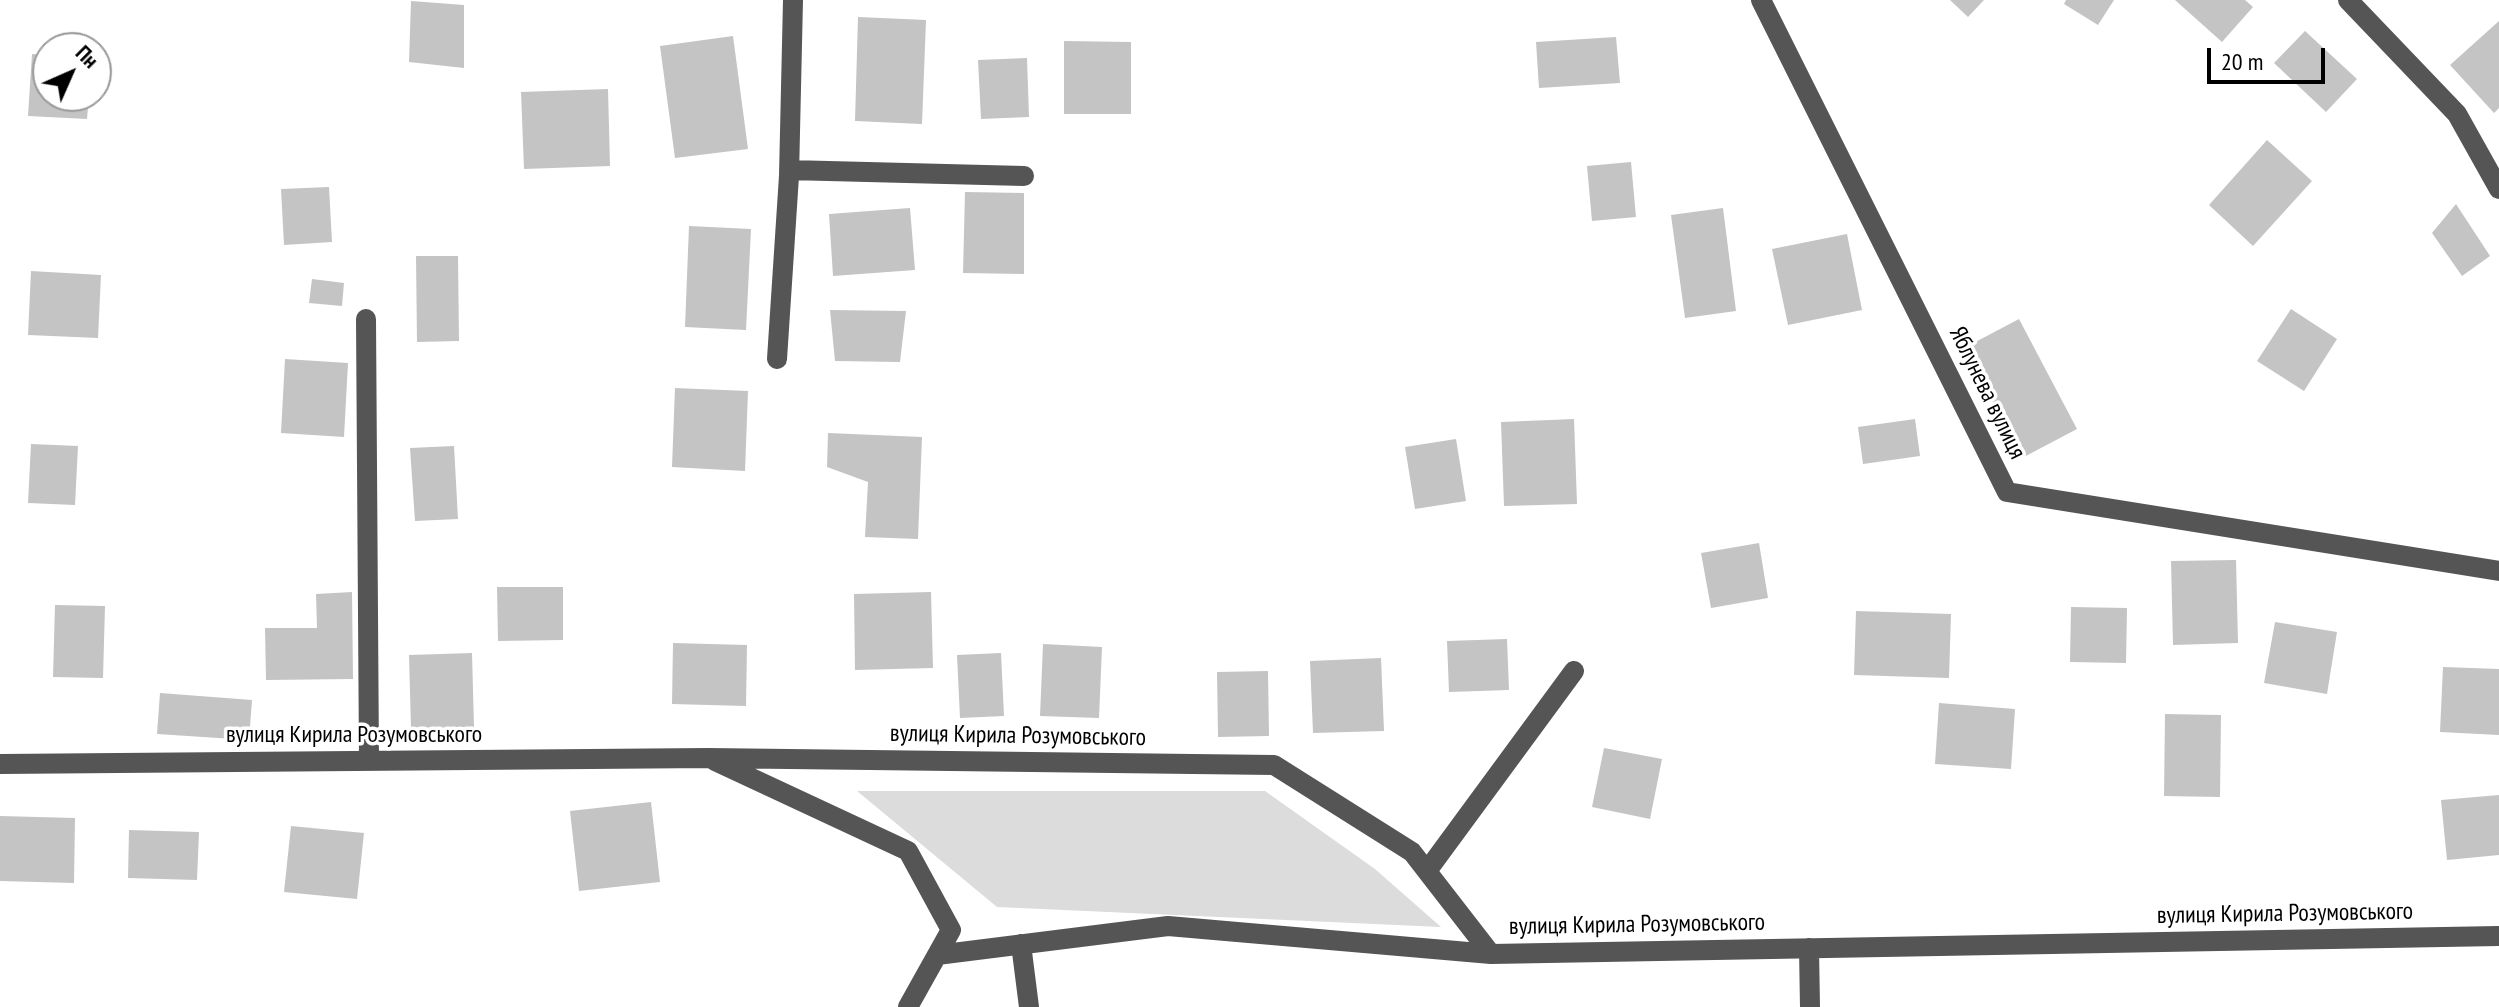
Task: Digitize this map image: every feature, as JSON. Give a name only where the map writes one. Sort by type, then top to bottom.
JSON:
[{"type":"street","points":[[777,359],[789,170],[793,0]]},
{"type":"street","name":"Яблунева вулиця","points":[[1761,0],[2007,492],[2499,571]]},
{"type":"street","points":[[2348,0],[2457,114],[2499,189]]},
{"type":"street","points":[[789,170],[1024,176]]},
{"type":"street","points":[[366,319],[369,761]]},
{"type":"street","points":[[1427,871],[1574,671]]},
{"type":"street","name":"вулиця Кирила Розумовського","points":[[708,758],[908,851],[951,930],[908,1007]]},
{"type":"street","name":"вулиця Кирила Розумовського","points":[[0,764],[708,758],[1274,765],[1412,852],[1491,954],[2499,936]]},
{"type":"street","points":[[937,955],[1168,926],[1491,954]]},
{"type":"street","points":[[1021,944],[1029,1007]]},
{"type":"street","points":[[1809,948],[1810,1007]]},
{"type":"shaded area","points":[[857,791],[1265,791],[1375,869],[1441,927],[997,907]]},
{"type":"building","points":[[1950,0],[1984,0],[1968,17]]},
{"type":"building","points":[[2066,0],[2114,0],[2098,25],[2064,4]]},
{"type":"building","points":[[2175,0],[2245,0],[2253,7],[2222,42]]},
{"type":"building","points":[[411,1],[464,5],[464,68],[409,62]]},
{"type":"building","points":[[858,17],[926,20],[922,124],[855,121]]},
{"type":"building","points":[[2499,21],[2499,108],[2494,113],[2450,65]]},
{"type":"building","points":[[2305,31],[2357,79],[2326,112],[2274,63]]},
{"type":"building","points":[[733,36],[748,149],[675,158],[660,46]]},
{"type":"building","points":[[1616,37],[1620,83],[1539,88],[1536,42]]},
{"type":"building","points":[[1064,41],[1131,42],[1131,114],[1064,114]]},
{"type":"building","points":[[32,54],[32,112],[88,112],[87,119],[28,116]]},
{"type":"building","points":[[1027,58],[1029,117],[981,119],[978,60]]},
{"type":"building","points":[[608,89],[610,166],[524,169],[521,92]]},
{"type":"building","points":[[2267,140],[2312,181],[2253,246],[2209,205]]},
{"type":"building","points":[[1631,162],[1636,217],[1592,221],[1587,166]]},
{"type":"building","points":[[329,187],[332,242],[284,245],[281,189]]},
{"type":"building","points":[[965,192],[1024,193],[1024,274],[963,273]]},
{"type":"building","points":[[2456,204],[2490,256],[2462,276],[2432,233]]},
{"type":"building","points":[[910,208],[915,270],[833,276],[829,214]]},
{"type":"building","points":[[1723,208],[1736,311],[1685,318],[1671,215]]},
{"type":"building","points":[[689,226],[751,229],[746,330],[685,327]]},
{"type":"building","points":[[1847,234],[1862,310],[1788,325],[1772,249]]},
{"type":"building","points":[[416,256],[458,256],[459,341],[417,342]]},
{"type":"building","points":[[31,271],[101,275],[98,338],[28,335]]},
{"type":"building","points":[[312,279],[344,283],[342,306],[309,303]]},
{"type":"building","points":[[2291,309],[2337,339],[2304,391],[2257,361]]},
{"type":"building","points":[[830,310],[906,311],[900,362],[835,361]]},
{"type":"building","points":[[2019,319],[2077,429],[2022,458],[1964,348]]},
{"type":"building","points":[[285,359],[348,363],[344,437],[281,433]]},
{"type":"building","points":[[675,388],[748,391],[745,471],[672,467]]},
{"type":"building","points":[[1574,419],[1577,504],[1504,506],[1501,422]]},
{"type":"building","points":[[1915,419],[1920,456],[1863,464],[1858,427]]},
{"type":"building","points":[[828,433],[922,437],[918,539],[865,537],[868,482],[827,467]]},
{"type":"building","points":[[1456,439],[1466,501],[1415,509],[1405,447]]},
{"type":"building","points":[[31,444],[78,446],[75,505],[28,503]]},
{"type":"building","points":[[454,446],[458,519],[415,521],[410,448]]},
{"type":"building","points":[[1759,543],[1768,598],[1711,608],[1701,553]]},
{"type":"building","points":[[2236,560],[2238,643],[2173,645],[2171,561]]},
{"type":"building","points":[[497,587],[563,587],[563,640],[498,641]]},
{"type":"building","points":[[352,592],[353,679],[266,680],[265,628],[317,628],[316,594]]},
{"type":"building","points":[[931,592],[933,668],[855,670],[854,594]]},
{"type":"building","points":[[55,605],[105,606],[103,678],[53,677]]},
{"type":"building","points":[[2071,607],[2127,608],[2126,663],[2070,662]]},
{"type":"building","points":[[1856,611],[1951,614],[1949,678],[1854,675]]},
{"type":"building","points":[[2275,622],[2337,632],[2327,694],[2264,683]]},
{"type":"building","points":[[1507,639],[1509,690],[1449,692],[1447,641]]},
{"type":"building","points":[[673,643],[747,645],[746,706],[672,704]]},
{"type":"building","points":[[1043,644],[1102,647],[1099,718],[1040,716]]},
{"type":"building","points":[[472,653],[474,727],[411,728],[409,655]]},
{"type":"building","points":[[1001,653],[1004,716],[960,718],[957,655]]},
{"type":"building","points":[[1381,658],[1384,731],[1313,733],[1310,661]]},
{"type":"building","points":[[2443,667],[2499,669],[2499,735],[2440,732]]},
{"type":"building","points":[[1268,671],[1269,736],[1218,737],[1217,672]]},
{"type":"building","points":[[160,693],[252,700],[249,740],[157,734]]},
{"type":"building","points":[[1939,703],[2015,709],[2011,769],[1935,764]]},
{"type":"building","points":[[2165,714],[2221,715],[2220,797],[2164,796]]},
{"type":"building","points":[[1604,748],[1662,759],[1650,819],[1592,807]]},
{"type":"building","points":[[2499,795],[2499,855],[2447,860],[2441,800]]},
{"type":"building","points":[[651,802],[660,882],[579,891],[570,811]]},
{"type":"building","points":[[0,816],[75,818],[74,883],[0,881]]},
{"type":"building","points":[[291,826],[364,833],[357,899],[284,892]]},
{"type":"building","points":[[129,830],[199,832],[197,880],[128,878]]}]
